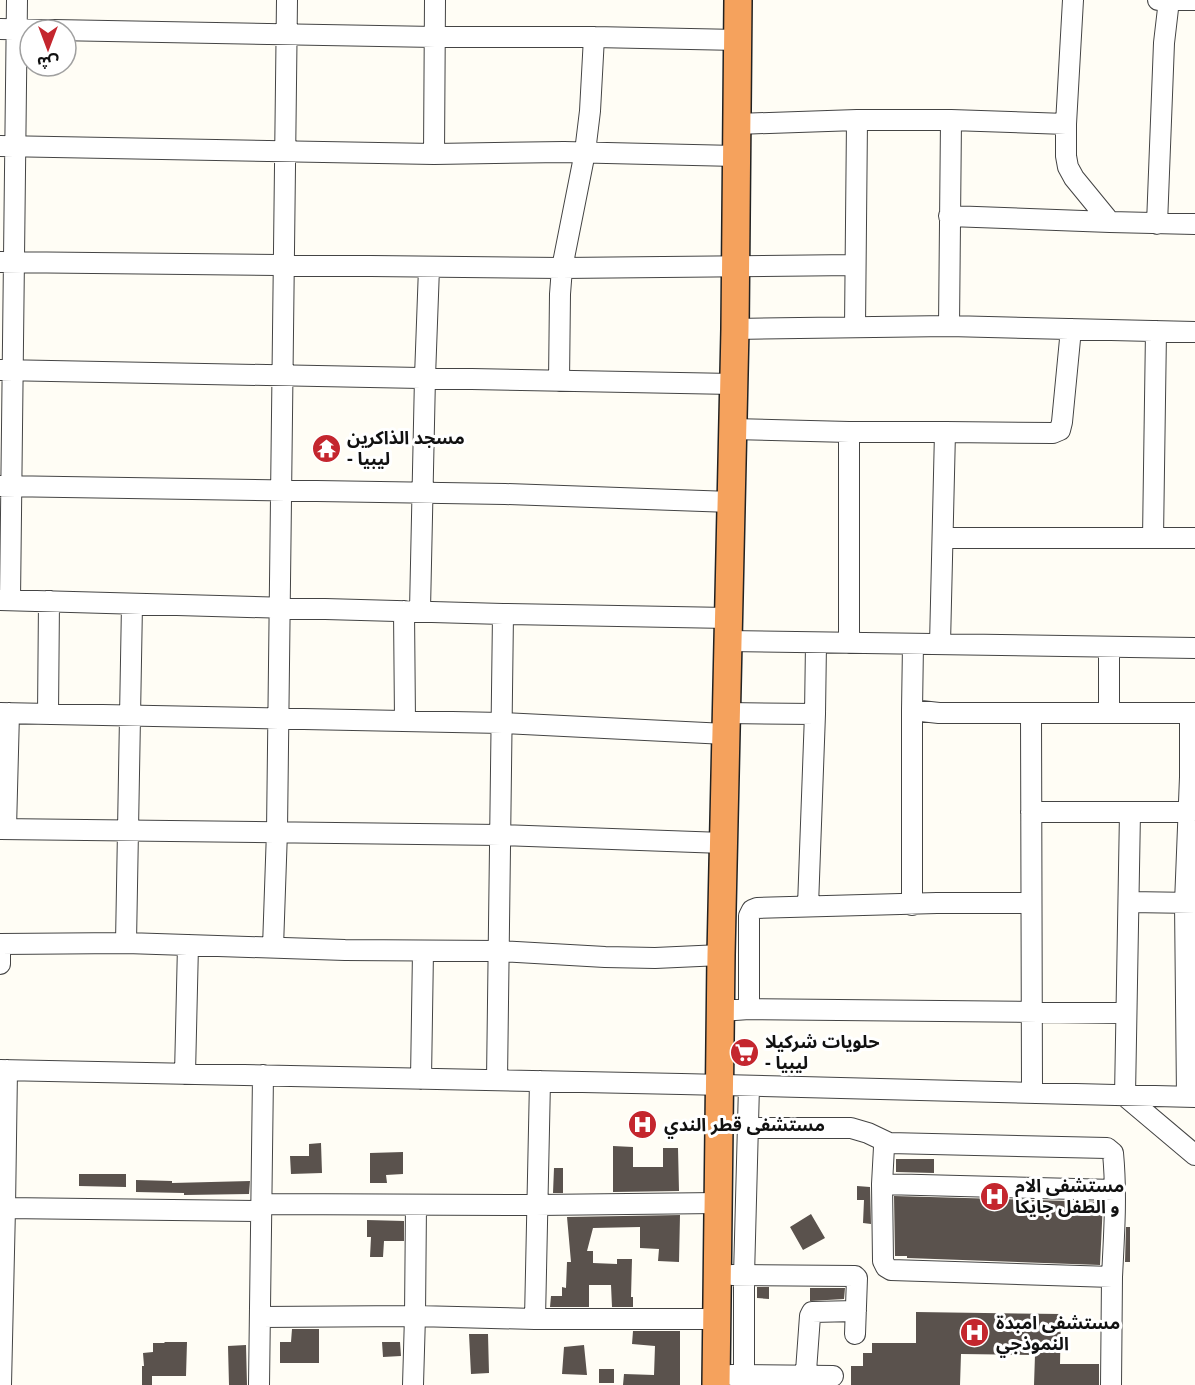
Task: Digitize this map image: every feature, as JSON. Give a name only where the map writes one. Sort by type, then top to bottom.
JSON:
[{"type":"highway","points":[[716,1380],[723,843],[735,329],[738,0]]},
{"type":"street","points":[[17,0],[8,28],[5,600],[503,614],[728,630],[816,643],[1195,648]]},
{"type":"street","points":[[273,947],[287,0]]},
{"type":"street","points":[[434,154],[435,0]]},
{"type":"street","points":[[1073,0],[1066,156],[1068,167],[1074,178],[1110,222]]},
{"type":"street","points":[[1158,0],[1195,0]]},
{"type":"street","points":[[1157,224],[1164,44],[1169,0]]},
{"type":"street","points":[[8,28],[435,37],[738,40]]},
{"type":"street","points":[[559,381],[562,268],[591,111],[594,37]]},
{"type":"street","points":[[855,327],[858,120]]},
{"type":"street","points":[[737,124],[951,120],[1066,124]]},
{"type":"street","points":[[949,326],[951,120]]},
{"type":"street","points":[[8,146],[434,154],[585,152],[736,156]]},
{"type":"street","points":[[949,216],[1195,224]]},
{"type":"street","points":[[7,262],[429,268],[855,265]]},
{"type":"street","points":[[405,721],[422,492],[429,268]]},
{"type":"street","points":[[735,329],[949,326],[1195,332]]},
{"type":"street","points":[[732,429],[1053,433],[1060,430],[1062,422],[1071,329]]},
{"type":"street","points":[[1153,538],[1156,331]]},
{"type":"street","points":[[6,370],[734,384]]},
{"type":"street","points":[[849,432],[849,643]]},
{"type":"street","points":[[940,644],[945,432]]},
{"type":"street","points":[[6,486],[422,492],[730,502]]},
{"type":"street","points":[[943,538],[1195,538]]},
{"type":"street","points":[[48,714],[49,602]]},
{"type":"street","points":[[126,943],[132,604]]},
{"type":"street","points":[[497,1080],[503,614]]},
{"type":"street","points":[[808,906],[816,643]]},
{"type":"street","points":[[912,905],[913,644]]},
{"type":"street","points":[[1109,646],[1109,713]]},
{"type":"street","points":[[0,1385],[3,1070],[1191,1097],[1192,713],[939,713],[912,710]]},
{"type":"street","points":[[723,843],[500,835],[3,829],[5,713],[502,723],[726,723],[815,714]]},
{"type":"street","points":[[1030,713],[1032,1093]]},
{"type":"street","points":[[1031,812],[1130,812],[1191,820]]},
{"type":"street","points":[[1130,812],[1125,1096],[1195,1155]]},
{"type":"street","points":[[1129,902],[1190,903]]},
{"type":"street","points":[[749,1009],[749,916],[752,910],[757,908],[1031,903]]},
{"type":"street","points":[[0,964],[0,944],[126,943],[499,951],[655,958],[721,955]]},
{"type":"street","points":[[185,1074],[188,945]]},
{"type":"street","points":[[421,1079],[423,951]]},
{"type":"street","points":[[721,1011],[749,1009],[1125,1013]]},
{"type":"street","points":[[259,1385],[263,1075]]},
{"type":"street","points":[[535,1319],[540,1081]]},
{"type":"street","points":[[744,1380],[749,1086]]},
{"type":"street","points":[[748,1128],[851,1128],[889,1143],[1107,1148],[1113,1153],[1115,1190],[1111,1385]]},
{"type":"street","points":[[889,1143],[884,1147],[882,1184],[883,1261],[886,1267],[891,1270],[1112,1277]]},
{"type":"street","points":[[882,1184],[1115,1190]]},
{"type":"street","points":[[3,1198],[261,1207],[718,1203]]},
{"type":"street","points":[[413,1385],[416,1204]]},
{"type":"street","points":[[717,1274],[855,1276],[857,1278],[855,1334]]},
{"type":"street","points":[[805,1381],[812,1312],[856,1311]]},
{"type":"street","points":[[261,1317],[716,1319]]},
{"type":"street","points":[[716,1380],[805,1381],[833,1376]]},
{"type":"building","points":[[321,1143],[322,1173],[291,1174],[290,1156],[309,1156],[309,1144]]},
{"type":"building","points":[[613,1146],[633,1147],[633,1167],[663,1167],[663,1148],[678,1148],[679,1191],[613,1192]]},
{"type":"building","points":[[403,1152],[403,1174],[386,1175],[387,1183],[370,1183],[370,1153]]},
{"type":"building","points":[[896,1159],[934,1159],[934,1173],[896,1172]]},
{"type":"building","points":[[554,1168],[563,1168],[563,1193],[553,1193]]},
{"type":"building","points":[[79,1174],[126,1174],[126,1187],[79,1186]]},
{"type":"building","points":[[136,1180],[172,1181],[172,1183],[250,1181],[249,1194],[184,1195],[184,1193],[136,1192]]},
{"type":"building","points":[[857,1186],[870,1187],[871,1224],[863,1223],[864,1200],[857,1200]]},
{"type":"building","points":[[894,1196],[1103,1202],[1100,1265],[895,1256]]},
{"type":"building","points":[[811,1214],[825,1238],[803,1250],[790,1227]]},
{"type":"building","points":[[680,1215],[679,1262],[658,1261],[659,1249],[640,1248],[640,1227],[593,1228],[587,1251],[593,1251],[593,1263],[617,1264],[617,1259],[632,1259],[633,1307],[612,1307],[611,1285],[589,1285],[589,1307],[550,1307],[551,1296],[562,1296],[562,1287],[566,1288],[567,1262],[571,1262],[567,1217]]},
{"type":"building","points":[[367,1220],[404,1221],[404,1241],[384,1241],[383,1257],[370,1257],[371,1237],[367,1237]]},
{"type":"building","points":[[1126,1227],[1130,1227],[1130,1262],[1125,1262]]},
{"type":"building","points":[[757,1287],[769,1287],[769,1299],[757,1298]]},
{"type":"building","points":[[810,1288],[845,1288],[844,1299],[810,1301]]},
{"type":"building","points":[[916,1312],[1061,1314],[1060,1364],[1099,1364],[1099,1385],[1034,1385],[1035,1355],[961,1354],[960,1385],[851,1385],[851,1366],[863,1366],[863,1353],[872,1353],[872,1343],[916,1343]]},
{"type":"building","points":[[292,1329],[319,1329],[319,1363],[280,1363],[280,1342],[291,1342]]},
{"type":"building","points":[[633,1331],[680,1331],[680,1385],[623,1385],[624,1374],[654,1375],[655,1346],[632,1344]]},
{"type":"building","points":[[469,1334],[488,1334],[489,1373],[471,1374]]},
{"type":"building","points":[[187,1342],[186,1376],[152,1376],[152,1385],[142,1385],[143,1353],[153,1352],[153,1343]]},
{"type":"building","points":[[382,1342],[400,1342],[401,1356],[383,1357]]},
{"type":"building","points":[[246,1345],[247,1385],[229,1385],[228,1346]]},
{"type":"building","points":[[584,1345],[587,1375],[562,1374],[564,1347]]},
{"type":"building","points":[[599,1369],[614,1369],[614,1383],[599,1383]]},
{"type":"place","name":"مسجد الذاكرين - ليبيا","points":[[326,448]]},
{"type":"place","name":"حلويات شركيلا - ليبيا","points":[[744,1052]]},
{"type":"place","name":"مستشفى قطر الندي","points":[[643,1125]]},
{"type":"place","name":"مستشفى الام و الطفل جايكا","points":[[994,1196]]},
{"type":"place","name":"مستشفى امبدة النموذجي","points":[[975,1333]]}]
